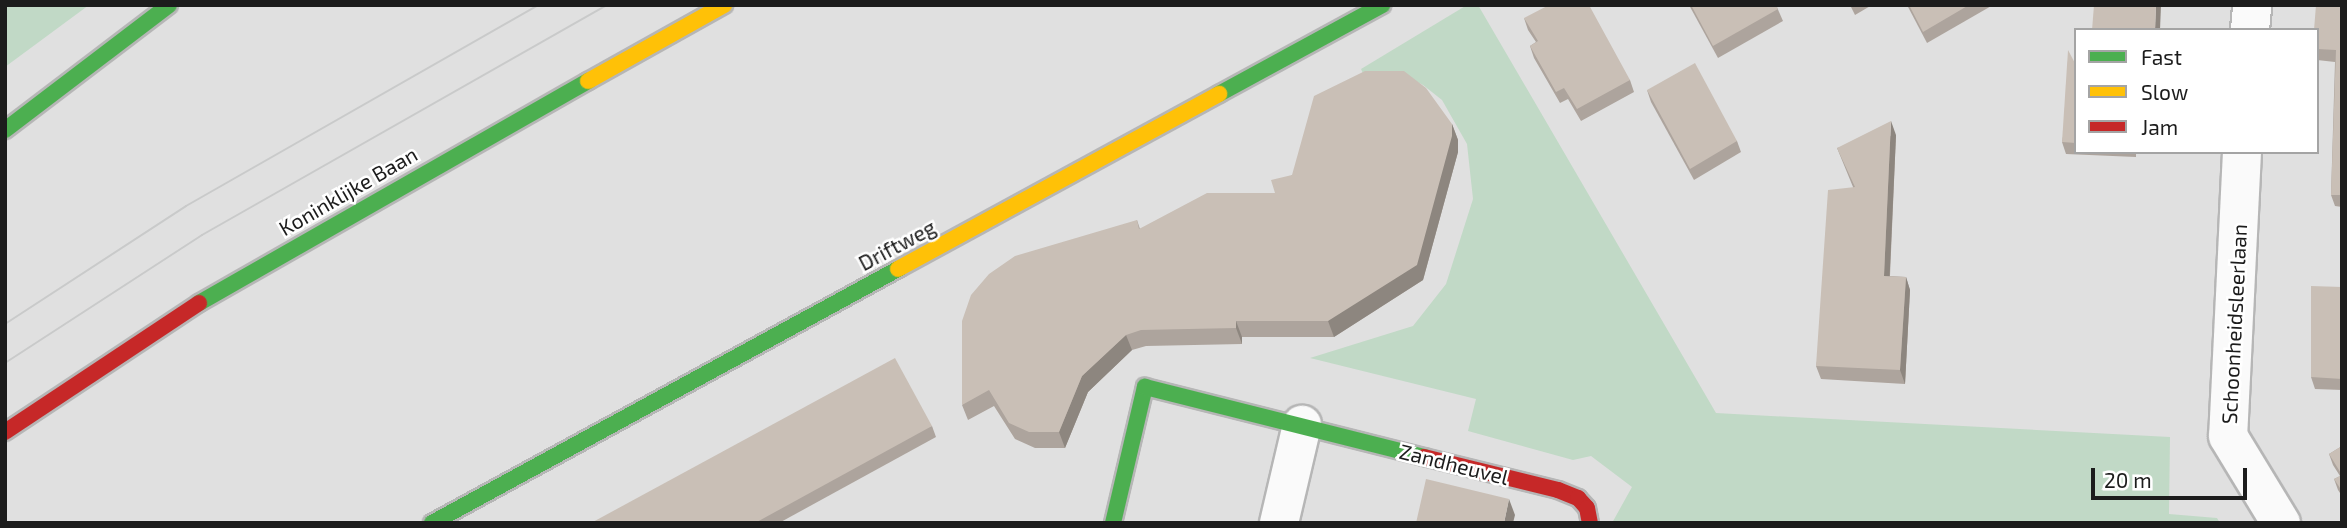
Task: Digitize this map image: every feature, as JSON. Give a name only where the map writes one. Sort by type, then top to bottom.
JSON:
[{"type":"street","points":[[5,130],[169,5]]},
{"type":"street","name":"Koninklijke Baan","points":[[5,432],[201,302],[327,226],[724,5]]},
{"type":"street","name":"Driftweg","points":[[432,523],[1382,5]]},
{"type":"street","points":[[2250,28],[2252,5]]},
{"type":"street","name":"Schoonheidsleerlaan","points":[[2242,154],[2228,436],[2281,523]]},
{"type":"street","name":"Zandheuvel","points":[[1113,523],[1145,387],[1558,490],[1577,498],[1587,508],[1590,523]]},
{"type":"street","points":[[1279,523],[1302,425]]},
{"type":"green space","points":[[5,5],[89,5],[5,67]]},
{"type":"green space","points":[[1467,5],[1478,5],[1716,413],[2170,437],[2169,514],[2217,518],[2220,523],[1612,523],[1632,487],[1591,456],[1573,460],[1468,431],[1476,399],[1310,358],[1413,326],[1446,284],[1473,199],[1467,144],[1442,100],[1423,85],[1402,74],[1364,76],[1361,69]]},
{"type":"building","points":[[1549,5],[1589,5],[1630,80],[1577,109],[1564,88],[1556,92],[1530,46],[1538,41],[1524,18]]},
{"type":"building","points":[[1691,5],[1776,5],[1778,9],[1713,46]]},
{"type":"building","points":[[1909,5],[1969,5],[1923,32]]},
{"type":"building","points":[[2094,5],[2156,5],[2155,28],[2092,28]]},
{"type":"building","points":[[2316,5],[2342,5],[2342,195],[2331,195],[2336,50],[2319,49],[2319,28],[2314,28]]},
{"type":"building","points":[[2068,50],[2074,61],[2074,143],[2062,142]]},
{"type":"building","points":[[1695,63],[1737,141],[1690,169],[1647,90]]},
{"type":"building","points":[[1365,71],[1404,71],[1426,88],[1452,124],[1452,136],[1417,265],[1328,321],[1236,321],[1236,328],[1141,330],[1126,335],[1082,376],[1059,432],[1029,432],[1009,423],[989,390],[962,405],[962,321],[971,295],[989,274],[1015,256],[1137,220],[1139,229],[1207,193],[1275,193],[1271,180],[1292,175],[1314,96]]},
{"type":"building","points":[[1891,121],[1884,276],[1906,277],[1900,370],[1816,366],[1828,190],[1855,187],[1837,148]]},
{"type":"building","points":[[2311,286],[2342,287],[2342,379],[2311,377]]},
{"type":"building","points":[[895,358],[932,426],[755,523],[591,523]]},
{"type":"building","points":[[2342,446],[2342,475],[2329,454]]},
{"type":"building","points":[[2342,475],[2342,491],[2334,479]]},
{"type":"building","points":[[1426,479],[1509,499],[1504,523],[1416,523]]},
{"type":"tram line","points":[[5,324],[186,206],[539,5]]},
{"type":"tram line","points":[[5,363],[202,235],[607,5]]},
{"type":"traffic: fast","points":[[5,130],[169,5]]},
{"type":"traffic: fast","points":[[1219,94],[1382,5]]},
{"type":"traffic: fast","points":[[199,303],[588,81]]},
{"type":"traffic: fast","points":[[432,523],[898,269]]},
{"type":"traffic: fast","points":[[1113,523],[1145,387],[1424,457]]},
{"type":"traffic: slow","points":[[588,81],[724,5]]},
{"type":"traffic: slow","points":[[898,269],[1219,94]]},
{"type":"traffic: jam","points":[[5,432],[199,303]]},
{"type":"traffic: jam","points":[[1424,457],[1558,490],[1578,498],[1587,508],[1590,523]]}]
